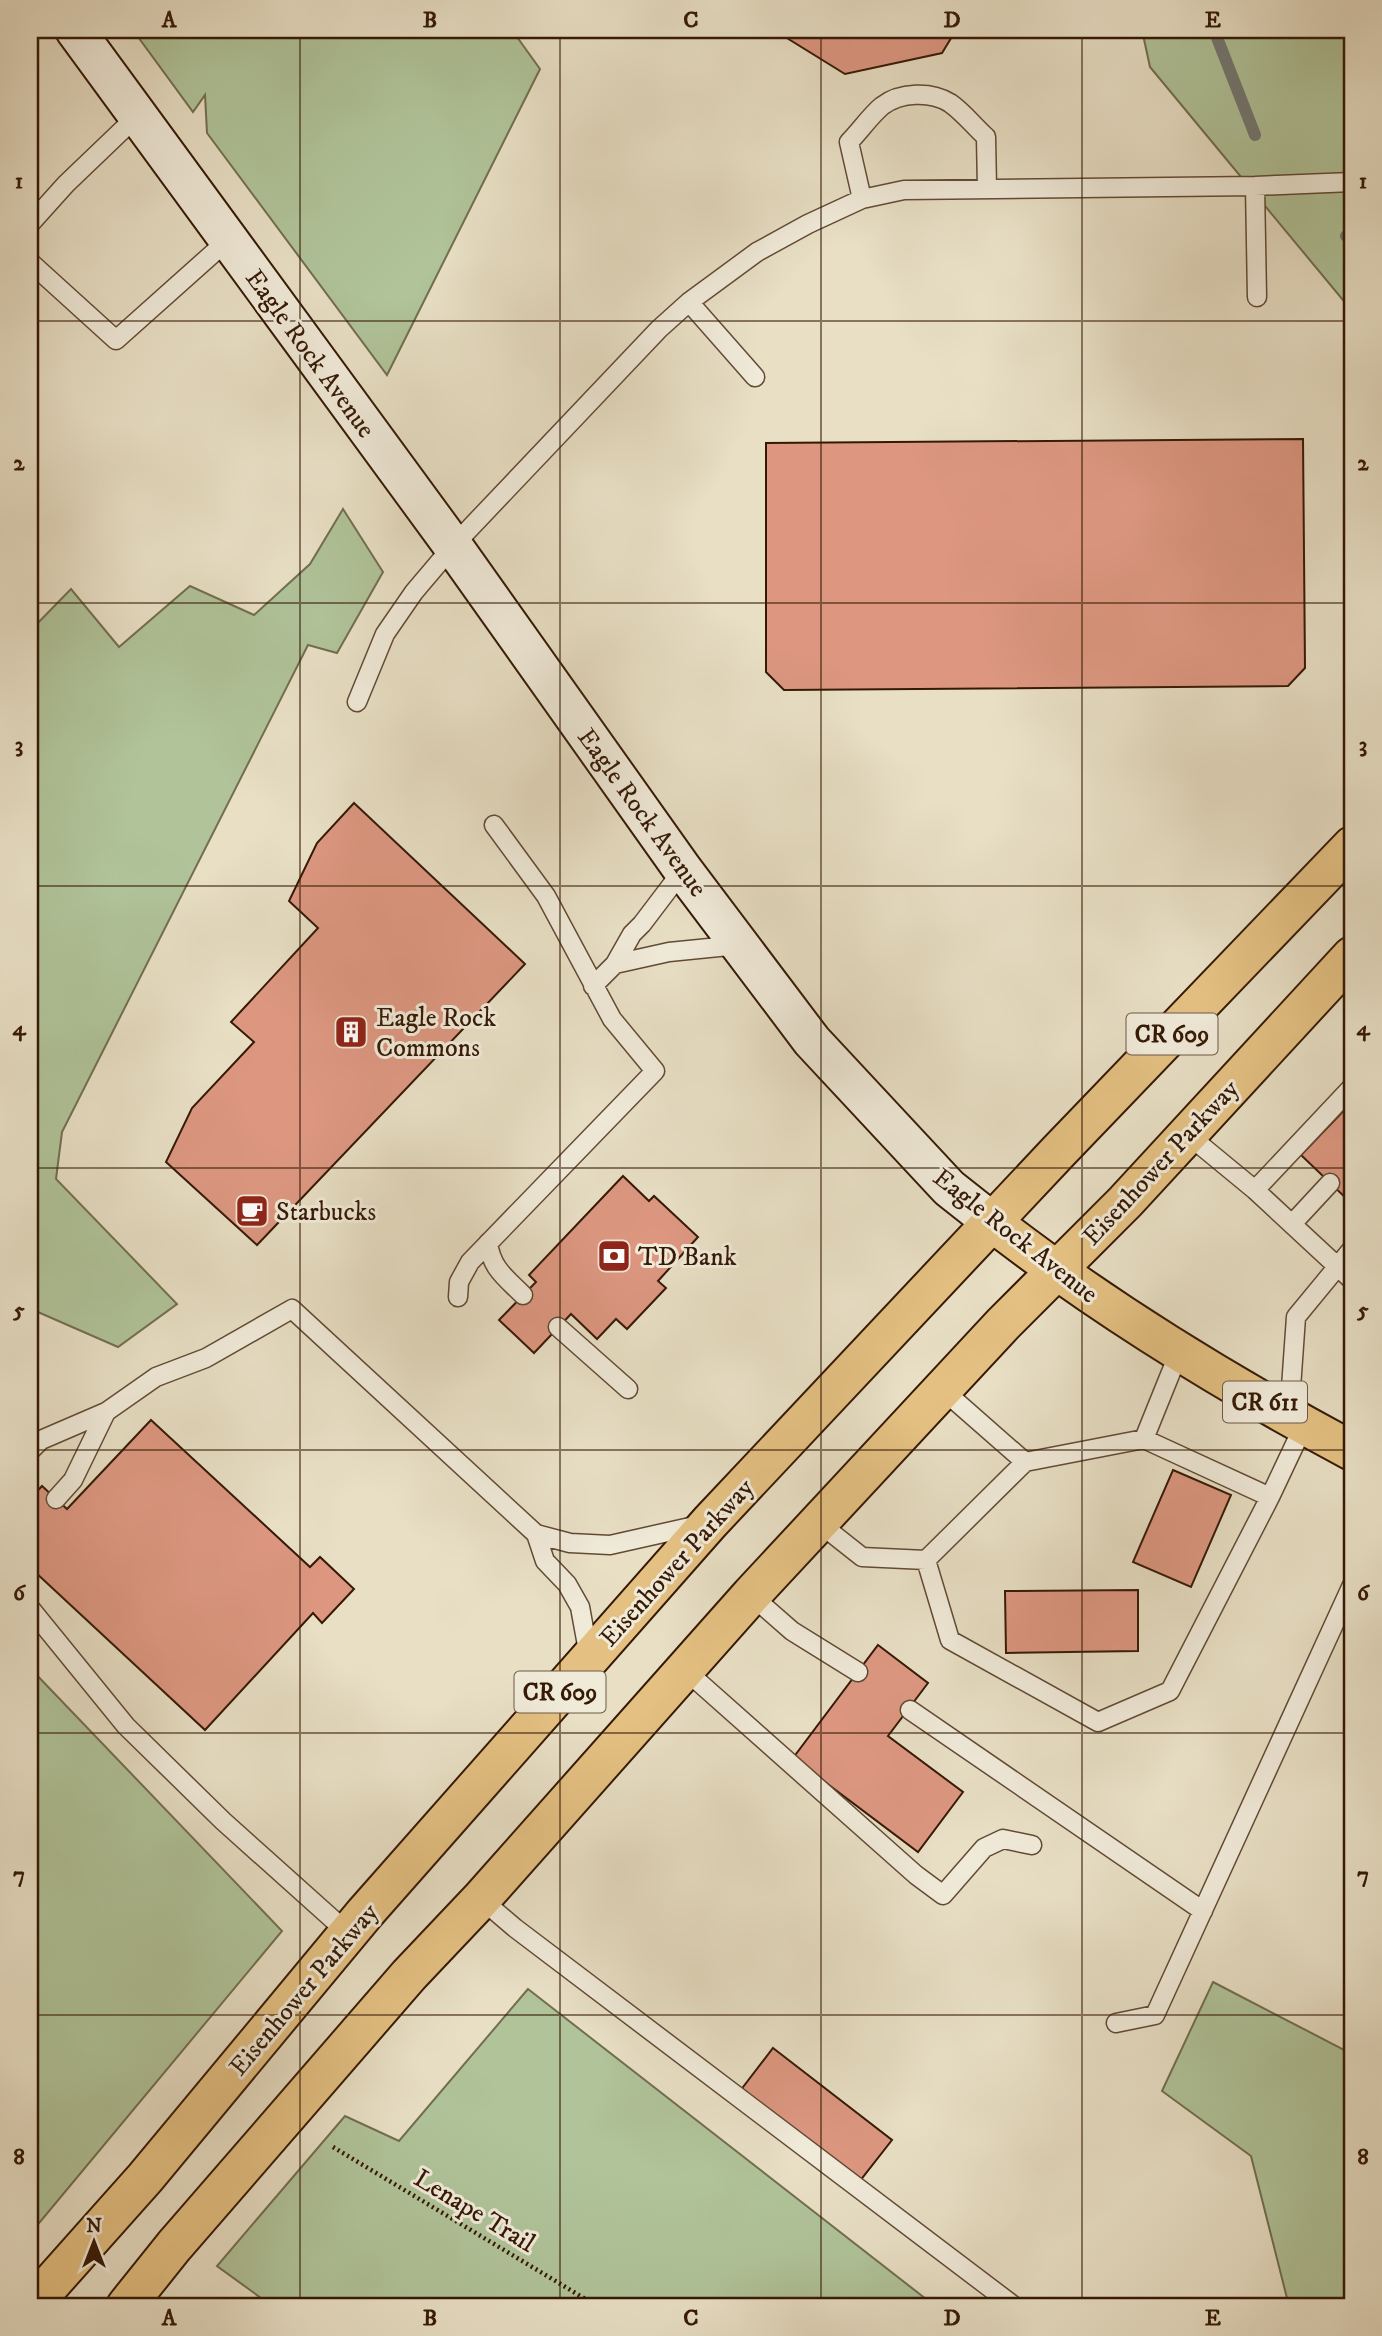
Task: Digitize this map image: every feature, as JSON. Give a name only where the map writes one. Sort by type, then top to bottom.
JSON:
[{"type":"main road","name":"Eagle Rock Avenue","points":[[75,30],[453,546],[683,870],[812,1041],[949,1188],[1056,1272],[1296,1421],[1352,1451]]},
{"type":"main road","name":"Eisenhower Parkway","points":[[31,2306],[145,2178],[348,1933],[710,1522],[992,1222],[1352,846]]},
{"type":"main road","name":"Eisenhower Parkway","points":[[126,2306],[174,2246],[400,1986],[481,1899],[751,1595],[1003,1324],[1125,1202],[1352,956]]},
{"type":"lane","points":[[862,199],[849,142],[882,106],[907,96],[933,97],[949,102],[986,137],[987,188]]},
{"type":"lane","points":[[30,225],[66,184],[137,116]]},
{"type":"lane","points":[[357,702],[385,634],[414,592],[453,546],[659,329],[689,302],[757,252],[808,224],[862,199],[904,190],[1255,186],[1352,182]]},
{"type":"lane","points":[[1255,186],[1257,298]]},
{"type":"lane","points":[[30,262],[116,340],[228,240]]},
{"type":"lane","points":[[689,302],[755,377]]},
{"type":"lane","points":[[458,1297],[459,1282],[470,1262],[654,1071],[612,1019],[546,896],[494,825]]},
{"type":"lane","points":[[593,986],[615,964],[632,934],[683,870]]},
{"type":"lane","points":[[615,964],[669,952],[740,945]]},
{"type":"lane","points":[[1255,1190],[1352,1087]]},
{"type":"lane","points":[[1187,1134],[1255,1190],[1352,1279]]},
{"type":"lane","points":[[1292,1224],[1330,1183]]},
{"type":"lane","points":[[488,1242],[491,1259],[497,1270],[523,1295]]},
{"type":"lane","points":[[926,1560],[950,1640],[1098,1722],[1170,1691],[1270,1497],[1296,1421],[1296,1317],[1352,1249]]},
{"type":"lane","points":[[30,1451],[41,1440],[106,1412],[156,1377],[205,1358],[292,1309],[536,1534],[570,1543],[610,1545],[710,1522]]},
{"type":"lane","points":[[558,1327],[628,1389]]},
{"type":"lane","points":[[1144,1439],[1180,1350]]},
{"type":"lane","points":[[943,1390],[1025,1462]]},
{"type":"lane","points":[[56,1499],[73,1480],[106,1412]]},
{"type":"lane","points":[[819,1523],[862,1557],[926,1560],[1025,1462],[1144,1439],[1270,1497]]},
{"type":"lane","points":[[536,1534],[545,1561],[567,1584],[580,1607],[590,1658]]},
{"type":"lane","points":[[1116,2023],[1154,2015],[1352,1585]]},
{"type":"lane","points":[[751,1595],[792,1631],[858,1672]]},
{"type":"lane","points":[[30,1608],[126,1726],[223,1821],[348,1933]]},
{"type":"lane","points":[[684,1669],[896,1857],[943,1895],[984,1848],[1003,1839],[1032,1845]]},
{"type":"lane","points":[[910,1710],[1203,1912]]},
{"type":"lane","points":[[481,1899],[515,1928],[1014,2306]]},
{"type":"path","name":"Lenape Trail","points":[[333,2147],[597,2306]]},
{"type":"green space","points":[[133,30],[512,30],[540,69],[387,375],[207,133],[205,95],[193,112]]},
{"type":"green space","points":[[1142,30],[1352,30],[1352,311],[1150,67]]},
{"type":"green space","points":[[343,509],[383,572],[337,653],[308,645],[62,1132],[56,1179],[177,1304],[118,1347],[30,1310],[30,631],[71,589],[119,647],[190,586],[254,615],[310,564]]},
{"type":"green space","points":[[30,1668],[282,1931],[30,2234]]},
{"type":"green space","points":[[1213,1982],[1352,2054],[1352,2306],[1289,2306],[1251,2156],[1162,2091]]},
{"type":"green space","points":[[528,1989],[935,2306],[272,2306],[217,2266],[345,2116],[399,2141]]},
{"type":"building","points":[[774,30],[956,30],[942,53],[845,74]]},
{"type":"building","points":[[1303,439],[1305,668],[1288,686],[784,690],[766,672],[766,443]]},
{"type":"building","name":"Eagle Rock Commons","points":[[354,803],[525,964],[257,1245],[166,1162],[192,1108],[254,1042],[231,1022],[318,928],[289,901],[317,843]]},
{"type":"building","points":[[1352,1102],[1352,1204],[1301,1155]]},
{"type":"building","name":"TD Bank","points":[[623,1176],[649,1201],[654,1196],[698,1237],[658,1281],[666,1288],[627,1329],[616,1319],[597,1339],[571,1314],[534,1353],[499,1320],[536,1282],[529,1275]]},
{"type":"building","points":[[151,1420],[310,1567],[320,1557],[354,1589],[322,1623],[313,1613],[205,1730],[34,1571],[33,1546],[30,1543],[30,1499],[42,1486],[67,1509]]},
{"type":"building","points":[[1173,1470],[1231,1495],[1191,1587],[1133,1562]]},
{"type":"building","points":[[1138,1590],[1138,1651],[1006,1653],[1005,1591]]},
{"type":"building","points":[[878,1645],[928,1683],[888,1736],[963,1792],[918,1852],[793,1758]]},
{"type":"building","points":[[773,2048],[892,2140],[859,2182],[740,2091]]},
{"type":"waterway","points":[[1214,30],[1255,135]]},
{"type":"waterway","points":[[1346,236],[1352,240]]},
{"type":"place","name":"Eagle Rock Commons","points":[[351,1032]]},
{"type":"place","name":"Starbucks","points":[[252,1211]]},
{"type":"place","name":"TD Bank","points":[[614,1256]]}]
